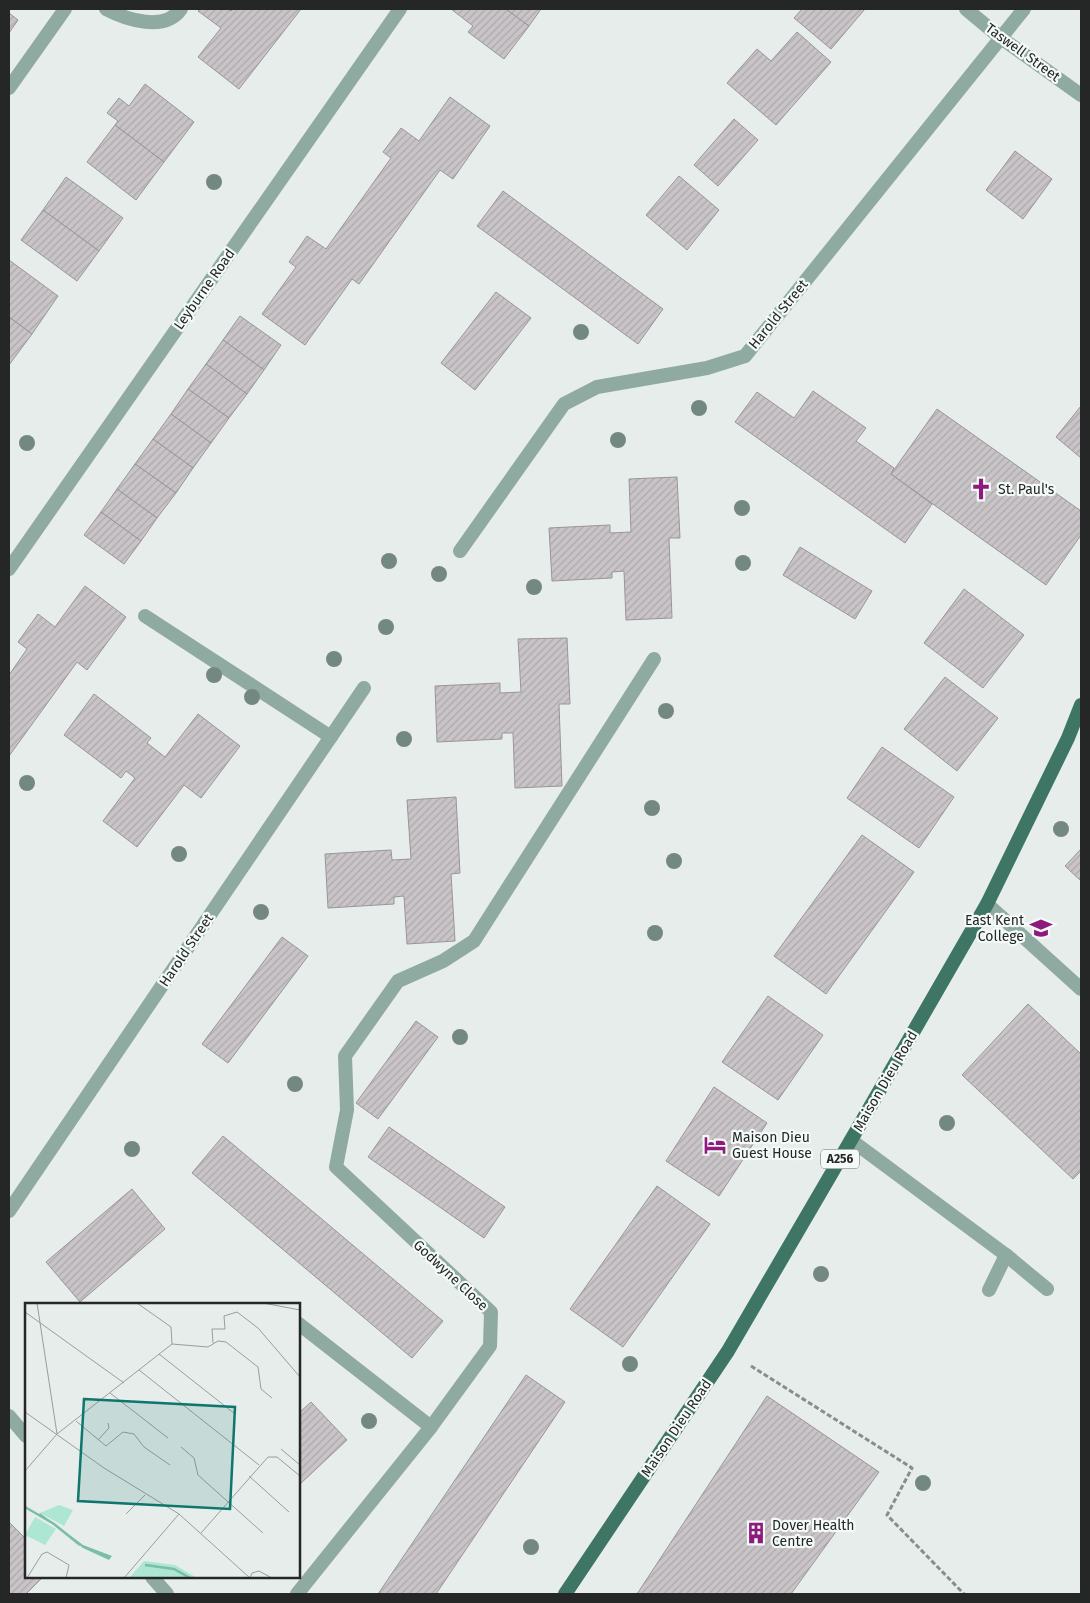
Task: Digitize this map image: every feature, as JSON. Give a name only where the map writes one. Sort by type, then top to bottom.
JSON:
[{"type":"main road","name":"Maison Dieu Road","points":[[565,1594],[728,1351],[851,1140],[986,904],[1068,738],[1081,705]]},
{"type":"street","points":[[9,88],[65,9]]},
{"type":"street","points":[[106,9],[121,18],[154,23],[176,16],[182,9]]},
{"type":"street","name":"Leyburne Road","points":[[9,569],[400,9]]},
{"type":"street","name":"Taswell Street","points":[[966,9],[1001,38],[1081,95]]},
{"type":"street","name":"Harold Street","points":[[460,551],[564,404],[596,387],[707,368],[745,356],[1024,9]]},
{"type":"street","points":[[145,616],[330,737]]},
{"type":"street","name":"Godwyne Close","points":[[297,1594],[431,1427],[490,1346],[490,1312],[336,1167],[348,1110],[345,1056],[398,981],[443,962],[474,941],[654,659]]},
{"type":"street","name":"Harold Street","points":[[9,1212],[364,688]]},
{"type":"street","points":[[986,904],[1081,989]]},
{"type":"street","points":[[851,1140],[1047,1289]]},
{"type":"street","points":[[989,1290],[1006,1256]]},
{"type":"street","points":[[300,1325],[431,1427]]},
{"type":"street","points":[[10,1420],[25,1435]]},
{"type":"street","points":[[153,1578],[167,1594]]},
{"type":"path","points":[[728,1351],[912,1468],[888,1515],[964,1594]]},
{"type":"building","points":[[200,9],[228,9],[231,11],[233,9],[301,9],[239,89],[198,57],[221,28],[198,11]]},
{"type":"building","points":[[451,9],[506,9],[529,26],[504,59],[468,32],[473,26]]},
{"type":"building","points":[[506,9],[541,9],[529,26]]},
{"type":"building","points":[[802,9],[865,9],[831,49],[794,18]]},
{"type":"building","points":[[9,13],[18,20],[9,33]]},
{"type":"building","points":[[797,32],[831,62],[776,125],[727,83],[757,49],[771,61]]},
{"type":"building","points":[[145,84],[194,122],[164,162],[115,125],[118,121],[107,113],[119,98],[129,106]]},
{"type":"building","points":[[450,97],[490,126],[453,179],[440,170],[359,284],[352,279],[305,345],[262,314],[296,267],[289,262],[307,236],[326,249],[391,158],[383,152],[401,128],[419,141]]},
{"type":"building","points":[[734,119],[758,140],[718,186],[694,165]]},
{"type":"building","points":[[115,125],[164,162],[136,200],[87,162]]},
{"type":"building","points":[[1015,151],[1052,179],[1023,219],[986,190]]},
{"type":"building","points":[[679,176],[719,210],[687,250],[646,215]]},
{"type":"building","points":[[66,177],[123,218],[99,251],[43,210]]},
{"type":"building","points":[[503,191],[663,309],[638,344],[477,226]]},
{"type":"building","points":[[43,210],[99,251],[77,281],[21,240]]},
{"type":"building","points":[[9,260],[58,296],[32,334],[9,317]]},
{"type":"building","points":[[496,292],[531,318],[475,390],[441,363]]},
{"type":"building","points":[[240,316],[281,345],[264,370],[223,340]]},
{"type":"building","points":[[9,317],[32,334],[9,365]]},
{"type":"building","points":[[223,340],[264,370],[247,394],[206,364]]},
{"type":"building","points":[[206,364],[247,394],[229,418],[188,389]]},
{"type":"building","points":[[188,389],[229,418],[211,443],[171,414]]},
{"type":"building","points":[[813,391],[866,428],[856,441],[894,468],[891,474],[932,504],[905,543],[735,422],[757,392],[794,418]]},
{"type":"building","points":[[1081,406],[1081,458],[1056,437]]},
{"type":"building","name":"St. Paul's","points":[[937,409],[1081,511],[1081,535],[1046,585],[891,474]]},
{"type":"building","points":[[171,414],[211,443],[193,468],[153,439]]},
{"type":"building","points":[[153,439],[193,468],[176,493],[135,464]]},
{"type":"building","points":[[135,464],[176,493],[157,518],[117,489]]},
{"type":"building","points":[[677,477],[680,538],[669,538],[672,618],[626,620],[624,571],[612,572],[612,578],[552,581],[549,528],[610,525],[610,533],[631,532],[629,479]]},
{"type":"building","points":[[117,489],[157,518],[141,541],[101,512]]},
{"type":"building","points":[[101,512],[141,541],[124,564],[84,535]]},
{"type":"building","points":[[800,547],[872,591],[855,619],[783,575]]},
{"type":"building","points":[[85,586],[126,617],[87,670],[77,662],[9,756],[9,675],[27,649],[18,642],[38,614],[55,627]]},
{"type":"building","points":[[964,589],[1024,635],[983,688],[924,643]]},
{"type":"building","points":[[567,638],[570,704],[559,704],[562,786],[515,788],[513,733],[502,733],[502,739],[437,742],[435,686],[500,683],[500,693],[521,692],[518,639]]},
{"type":"building","points":[[945,677],[998,718],[957,771],[904,729]]},
{"type":"building","points":[[94,694],[151,738],[147,743],[165,757],[198,714],[240,746],[201,798],[184,785],[137,847],[103,821],[135,778],[126,771],[121,778],[64,735]]},
{"type":"building","points":[[882,747],[954,797],[919,848],[847,798]]},
{"type":"building","points":[[456,797],[460,873],[451,874],[455,941],[407,944],[404,896],[394,897],[394,904],[328,908],[325,854],[391,850],[392,860],[411,859],[407,800]]},
{"type":"building","points":[[862,835],[914,872],[826,994],[774,956]]},
{"type":"building","points":[[1081,849],[1081,881],[1065,866]]},
{"type":"building","points":[[282,937],[308,956],[228,1063],[202,1044]]},
{"type":"building","points":[[768,996],[823,1035],[778,1100],[722,1062]]},
{"type":"building","points":[[1028,1004],[1081,1054],[1081,1171],[1073,1179],[962,1075]]},
{"type":"building","points":[[416,1021],[438,1037],[378,1119],[356,1103]]},
{"type":"building","points":[[714,1087],[767,1123],[719,1196],[666,1161]]},
{"type":"building","points":[[389,1127],[505,1207],[484,1238],[368,1157]]},
{"type":"building","points":[[223,1136],[443,1321],[412,1358],[192,1173]]},
{"type":"building","points":[[657,1186],[710,1224],[623,1347],[570,1309]]},
{"type":"building","points":[[132,1189],[165,1229],[80,1302],[46,1262]]},
{"type":"building","points":[[526,1375],[565,1402],[436,1594],[378,1594]]},
{"type":"building","name":"Dover Health Centre","points":[[767,1396],[879,1472],[791,1594],[637,1594]]},
{"type":"building","points":[[311,1402],[347,1440],[300,1484],[300,1412]]},
{"type":"building","points":[[9,1522],[25,1538],[25,1578],[42,1578],[26,1594],[9,1594]]},
{"type":"place","name":"St. Paul's","points":[[981,489]]},
{"type":"place","name":"East Kent College","points":[[1041,928]]},
{"type":"place","name":"Maison Dieu Guest House","points":[[715,1145]]},
{"type":"place","name":"Dover Health Centre","points":[[756,1533]]}]
